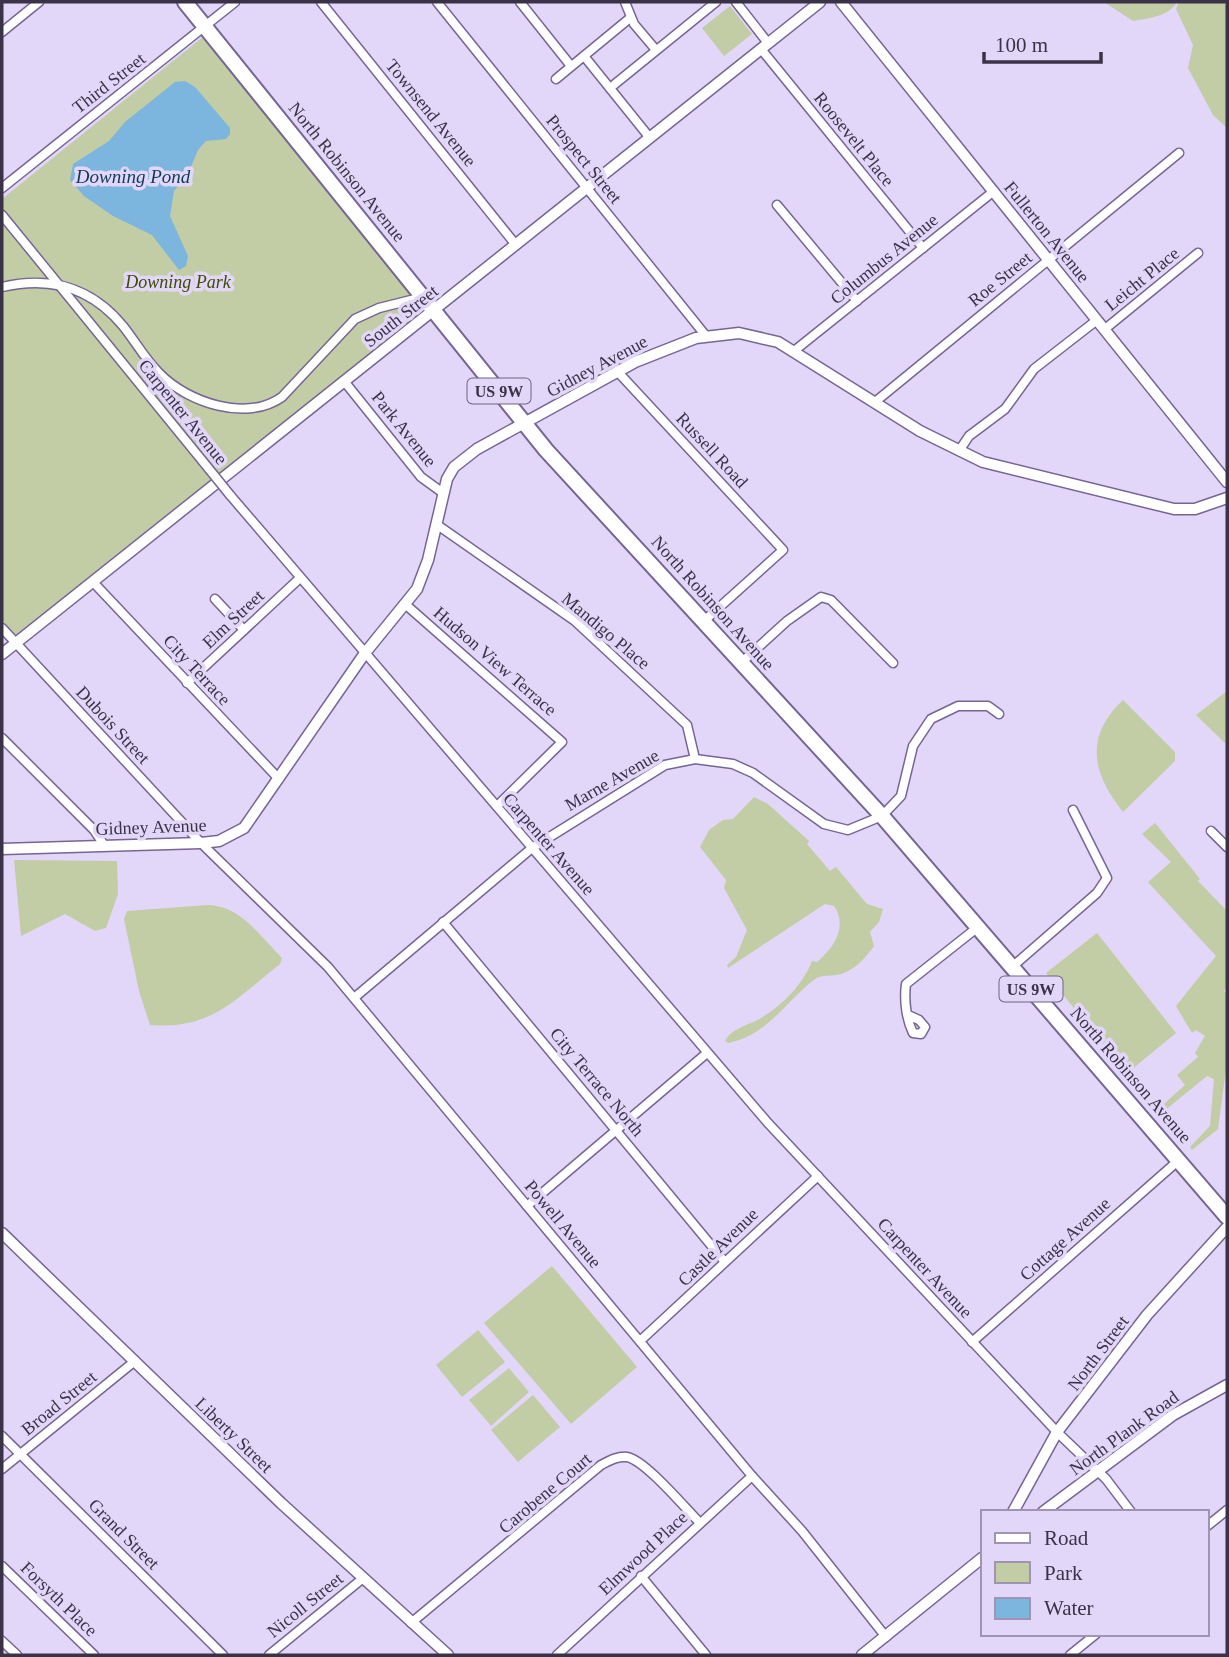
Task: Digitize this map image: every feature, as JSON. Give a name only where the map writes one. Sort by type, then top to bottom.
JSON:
[{"type":"highway","name":"North Robinson Avenue","points":[[185,2],[525,423],[882,816],[1227,1217]]},
{"type":"street","points":[[2,32],[39,2]]},
{"type":"street","name":"Third Street","points":[[2,187],[235,2]]},
{"type":"street","name":"Townsend Avenue","points":[[321,2],[516,245]]},
{"type":"street","name":"Prospect Street","points":[[438,2],[706,336]]},
{"type":"street","points":[[520,2],[571,66]]},
{"type":"street","points":[[625,2],[630,18],[656,50]]},
{"type":"street","points":[[610,88],[716,2]]},
{"type":"street","name":"Roosevelt Place","points":[[736,2],[765,46],[923,248]]},
{"type":"street","name":"South Street","points":[[2,654],[820,2]]},
{"type":"street","name":"Fullerton Avenue","points":[[841,2],[1227,482]]},
{"type":"street","points":[[556,79],[630,18]]},
{"type":"street","points":[[584,56],[650,138]]},
{"type":"street","name":"Roe Street","points":[[875,402],[1179,153]]},
{"type":"street","name":"Columbus Avenue","points":[[794,351],[994,191]]},
{"type":"street","points":[[777,205],[857,301]]},
{"type":"street","name":"Carpenter Avenue","points":[[2,215],[230,495],[707,1053],[972,1342],[1098,1471],[1129,1510]]},
{"type":"street","name":"Leicht Place","points":[[1105,329],[1198,253]]},
{"type":"street","points":[[2,287],[28,282],[58,283],[84,294],[111,313],[160,374],[174,386],[204,400],[241,409],[270,406],[282,397],[355,318],[379,308],[423,297]]},
{"type":"street","points":[[959,452],[969,436],[1005,409],[1034,369],[1097,320]]},
{"type":"street","name":"Gidney Avenue","points":[[2,849],[201,843],[219,841],[244,828],[365,653],[405,604],[424,573],[443,493],[454,467],[463,458],[617,372],[669,347],[706,336],[752,334],[794,351],[959,452],[998,467],[1174,509],[1195,509],[1227,498]]},
{"type":"street","name":"Russell Road","points":[[617,372],[783,550],[704,621]]},
{"type":"street","name":"Park Avenue","points":[[344,381],[421,477],[443,493]]},
{"type":"street","name":"Mandigo Place","points":[[436,524],[575,621],[687,725],[695,759]]},
{"type":"street","name":"Elm Street","points":[[187,683],[300,578]]},
{"type":"street","name":"City Terrace","points":[[93,582],[279,779]]},
{"type":"street","points":[[742,662],[788,621],[821,597],[831,600],[893,663]]},
{"type":"street","points":[[215,600],[244,630]]},
{"type":"street","name":"Hudson View Terrace","points":[[405,604],[562,741],[497,807]]},
{"type":"street","name":"Dubois Street","points":[[2,628],[201,843]]},
{"type":"street","points":[[882,816],[901,796],[914,746],[931,719],[944,711],[967,705],[988,706],[999,714]]},
{"type":"street","points":[[2,738],[94,830],[104,845]]},
{"type":"street","name":"Marne Avenue","points":[[355,998],[532,848],[665,765],[695,759],[715,760],[753,773],[824,824],[836,828],[859,827],[882,816]]},
{"type":"street","points":[[1012,967],[1097,893],[1107,878],[1073,810]]},
{"type":"street","points":[[1211,831],[1227,847]]},
{"type":"street","name":"Powell Avenue","points":[[201,843],[328,967],[355,998],[752,1476],[803,1533],[886,1637]]},
{"type":"street","name":"City Terrace North","points":[[443,922],[724,1262]]},
{"type":"street","points":[[908,1015],[905,993],[909,979],[978,927]]},
{"type":"street","points":[[527,1206],[707,1053]]},
{"type":"street","name":"Cottage Avenue","points":[[972,1342],[1179,1160]]},
{"type":"street","name":"Castle Avenue","points":[[640,1341],[818,1176]]},
{"type":"street","name":"North Street","points":[[1015,1510],[1057,1432],[1147,1315],[1227,1227]]},
{"type":"street","name":"Liberty Street","points":[[2,1233],[362,1579],[448,1655]]},
{"type":"street","name":"Broad Street","points":[[2,1469],[135,1361]]},
{"type":"street","name":"North Plank Road","points":[[1046,1510],[1188,1405],[1227,1385]]},
{"type":"street","name":"Grand Street","points":[[2,1436],[223,1655]]},
{"type":"street","name":"Carobene Court","points":[[411,1623],[601,1465],[615,1458],[625,1457],[641,1464],[699,1523]]},
{"type":"street","name":"Elmwood Place","points":[[557,1655],[752,1476]]},
{"type":"street","points":[[1208,1525],[1227,1510]]},
{"type":"street","points":[[862,1655],[981,1559]]},
{"type":"street","name":"Forsyth Place","points":[[2,1566],[94,1655]]},
{"type":"street","points":[[641,1576],[706,1655]]},
{"type":"street","name":"Nicoll Street","points":[[269,1655],[362,1579]]},
{"type":"street","points":[[1070,1655],[1094,1636]]},
{"type":"street","points":[[2,1641],[17,1655]]},
{"type":"green space","points":[[1104,2],[1177,2],[1163,14],[1133,21]]},
{"type":"green space","points":[[1179,2],[1227,2],[1227,128],[1213,115],[1188,68],[1193,45],[1176,9]]},
{"type":"green space","points":[[730,6],[752,34],[724,56],[702,28]]},
{"type":"green space","name":"Downing Park","points":[[204,36],[424,306],[423,311],[15,635],[2,620],[2,199]]},
{"type":"green space","points":[[1227,691],[1227,745],[1196,715]]},
{"type":"green space","points":[[1123,700],[1175,752],[1175,761],[1123,812],[1104,783],[1097,755],[1102,728]]},
{"type":"green space","points":[[754,797],[768,804],[809,841],[807,844],[830,871],[836,867],[867,904],[883,909],[879,922],[870,932],[874,946],[860,963],[841,974],[815,979],[765,1025],[742,1039],[728,1043],[725,1041],[728,1036],[769,1013],[791,993],[812,961],[817,962],[834,943],[840,921],[834,906],[825,904],[728,968],[727,965],[736,957],[747,930],[724,888],[726,880],[700,847],[709,830],[723,820],[733,819]]},
{"type":"green space","points":[[1155,823],[1200,879],[1198,881],[1227,911],[1227,984],[1224,992],[1227,993],[1227,1062],[1218,1129],[1192,1150],[1190,1147],[1210,1126],[1214,1079],[1207,1076],[1158,1116],[1155,1112],[1185,1085],[1177,1075],[1198,1057],[1195,1053],[1205,1036],[1196,1030],[1192,1033],[1176,1006],[1216,956],[1148,882],[1171,862],[1142,834]]},
{"type":"green space","points":[[14,860],[117,861],[118,894],[106,928],[95,931],[65,914],[21,936]]},
{"type":"green space","points":[[208,905],[230,910],[249,923],[282,958],[280,964],[221,1010],[190,1022],[150,1025],[139,991],[124,919],[127,911]]},
{"type":"green space","points":[[1097,933],[1176,1033],[1126,1074],[1046,973]]},
{"type":"green space","points":[[552,1266],[637,1367],[571,1424],[484,1323]]},
{"type":"green space","points":[[478,1330],[505,1362],[462,1397],[436,1365]]},
{"type":"green space","points":[[509,1368],[529,1392],[491,1426],[469,1400]]},
{"type":"green space","points":[[533,1395],[560,1427],[518,1462],[491,1430]]},
{"type":"water","name":"Downing Pond","points":[[185,81],[195,87],[230,128],[230,134],[226,139],[206,141],[198,150],[188,174],[174,191],[170,216],[188,256],[186,266],[179,270],[152,235],[113,216],[84,196],[70,180],[73,164],[109,141],[125,122],[175,82]]}]
